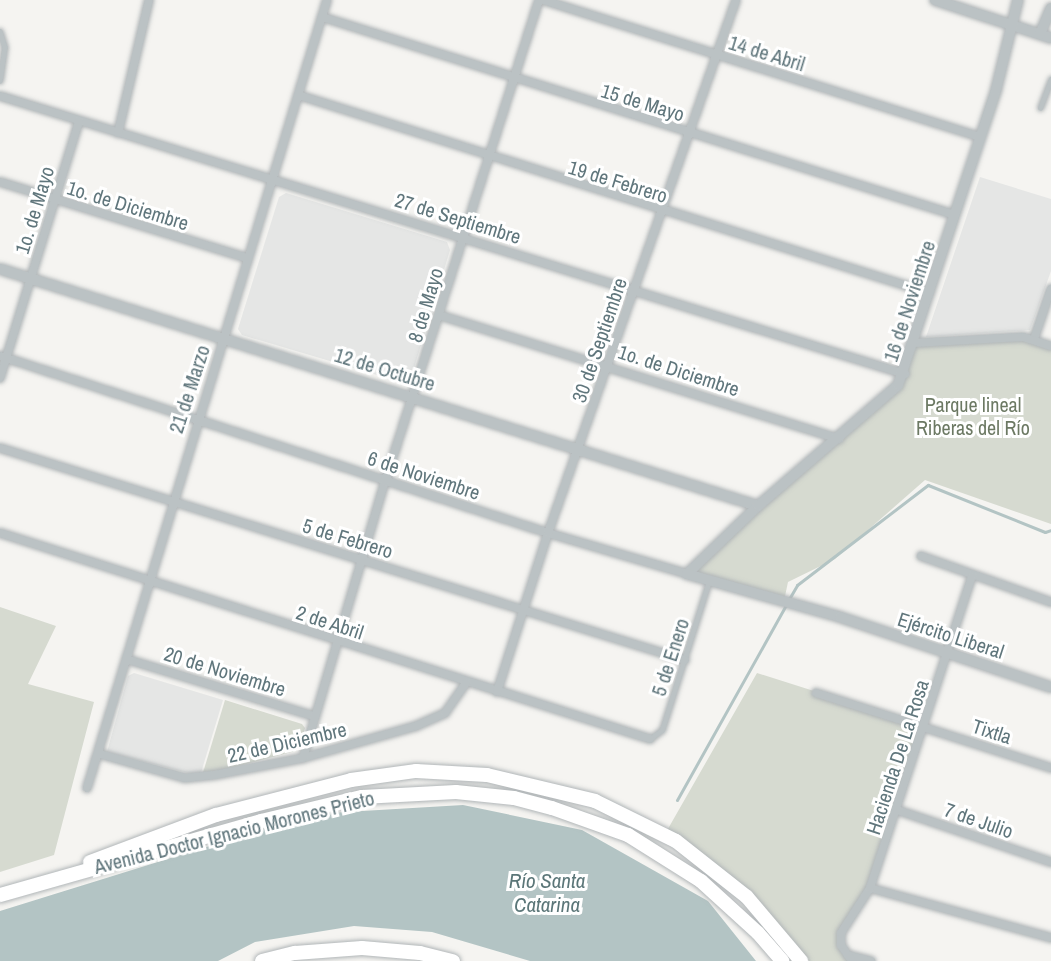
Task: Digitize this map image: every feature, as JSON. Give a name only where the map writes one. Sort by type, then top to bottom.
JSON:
[{"type":"highway","name":"Avenida Doctor Ignacio Morones Prieto","points":[[66,875],[149,837],[294,792],[395,773],[487,775],[595,801],[676,841],[747,897],[801,961]]},
{"type":"highway","name":"Avenida Doctor Ignacio Morones Prieto","points":[[0,895],[66,875],[362,797],[456,792],[514,798],[592,820],[665,855],[730,906],[782,961]]},
{"type":"highway","points":[[262,961],[295,953],[362,948],[420,953],[453,961]]},
{"type":"street","points":[[118,133],[149,0]]},
{"type":"street","name":"21 de Marzo","points":[[87,788],[100,754],[197,417],[327,0]]},
{"type":"street","name":"14 de Abril","points":[[541,0],[981,137]]},
{"type":"street","name":"8 de Mayo","points":[[303,758],[314,716],[364,560],[385,482],[513,79],[541,0]]},
{"type":"street","name":"30 de Septiembre","points":[[497,692],[548,533],[736,0]]},
{"type":"street","points":[[935,0],[1051,38]]},
{"type":"street","name":"16 de Noviembre","points":[[687,574],[758,506],[884,401],[905,374],[981,137],[1018,0]]},
{"type":"street","points":[[1040,34],[1051,8]]},
{"type":"street","name":"15 de Mayo","points":[[322,17],[513,79],[955,215]]},
{"type":"street","name":"19 de Febrero","points":[[298,95],[488,158],[930,293]]},
{"type":"street","name":"27 de Septiembre","points":[[0,96],[905,374]]},
{"type":"street","name":"1o. de Mayo","points":[[0,378],[3,357],[56,200],[79,122]]},
{"type":"street","name":"1o. de Diciembre","points":[[0,182],[247,258]]},
{"type":"street","name":"12 de Octubre","points":[[0,269],[578,447],[758,506]]},
{"type":"street","points":[[1034,339],[1051,289]]},
{"type":"street","name":"1o. de Diciembre","points":[[439,315],[609,365],[839,439]]},
{"type":"street","points":[[915,343],[1005,337],[1034,339],[1051,346]]},
{"type":"street","name":"6 de Noviembre","points":[[3,357],[197,417],[385,482],[548,533],[840,617]]},
{"type":"street","name":"5 de Febrero","points":[[0,448],[686,660]]},
{"type":"street","name":"2 de Abril","points":[[0,533],[466,683],[651,739]]},
{"type":"street","points":[[921,556],[972,576],[1051,602]]},
{"type":"street","name":"Hacienda De La Rosa","points":[[850,958],[840,942],[844,925],[870,888],[949,653],[972,576]]},
{"type":"street","name":"Ejército Liberal","points":[[840,617],[1051,687]]},
{"type":"street","name":"20 de Noviembre","points":[[126,659],[314,716]]},
{"type":"street","name":"22 de Diciembre","points":[[100,754],[190,779],[303,758],[432,720],[453,705],[466,683]]},
{"type":"street","name":"Tixtla","points":[[816,693],[1051,768]]},
{"type":"street","name":"7 de Julio","points":[[897,810],[1051,862]]},
{"type":"street","points":[[870,888],[1051,938]]},
{"type":"street","points":[[850,958],[871,961]]},
{"type":"lane","points":[[0,31],[5,47],[0,81]]},
{"type":"lane","points":[[1040,108],[1051,79]]},
{"type":"lane","name":"5 de Enero","points":[[651,739],[662,730],[686,660],[710,578]]},
{"type":"shaded area","points":[[980,177],[1051,199],[1051,271],[1030,330],[926,337]]},
{"type":"shaded area","points":[[286,193],[447,242],[450,250],[410,381],[404,383],[242,335],[238,329],[279,197]]},
{"type":"shaded area","points":[[134,673],[223,700],[200,776],[107,752],[128,676]]},
{"type":"green space","name":"Parque lineal Riberas del Río","points":[[1005,337],[1051,346],[1051,524],[925,480],[835,559],[788,582],[784,601],[687,574],[891,394],[915,343]]},
{"type":"green space","points":[[0,607],[56,626],[28,684],[94,702],[54,855],[0,872]]},
{"type":"green space","points":[[757,673],[924,726],[870,888],[840,942],[852,961],[798,961],[712,867],[665,834]]},
{"type":"green space","points":[[225,700],[302,724],[305,728],[299,750],[202,776]]},
{"type":"water","name":"Río Santa Catarina","points":[[463,805],[582,830],[708,901],[756,961],[530,961],[432,932],[354,926],[255,942],[218,961],[0,961],[0,911],[312,814]]},
{"type":"waterway","points":[[789,599],[797,585],[928,485],[1045,532],[1051,530]]},
{"type":"waterway","points":[[677,800],[786,605]]}]
